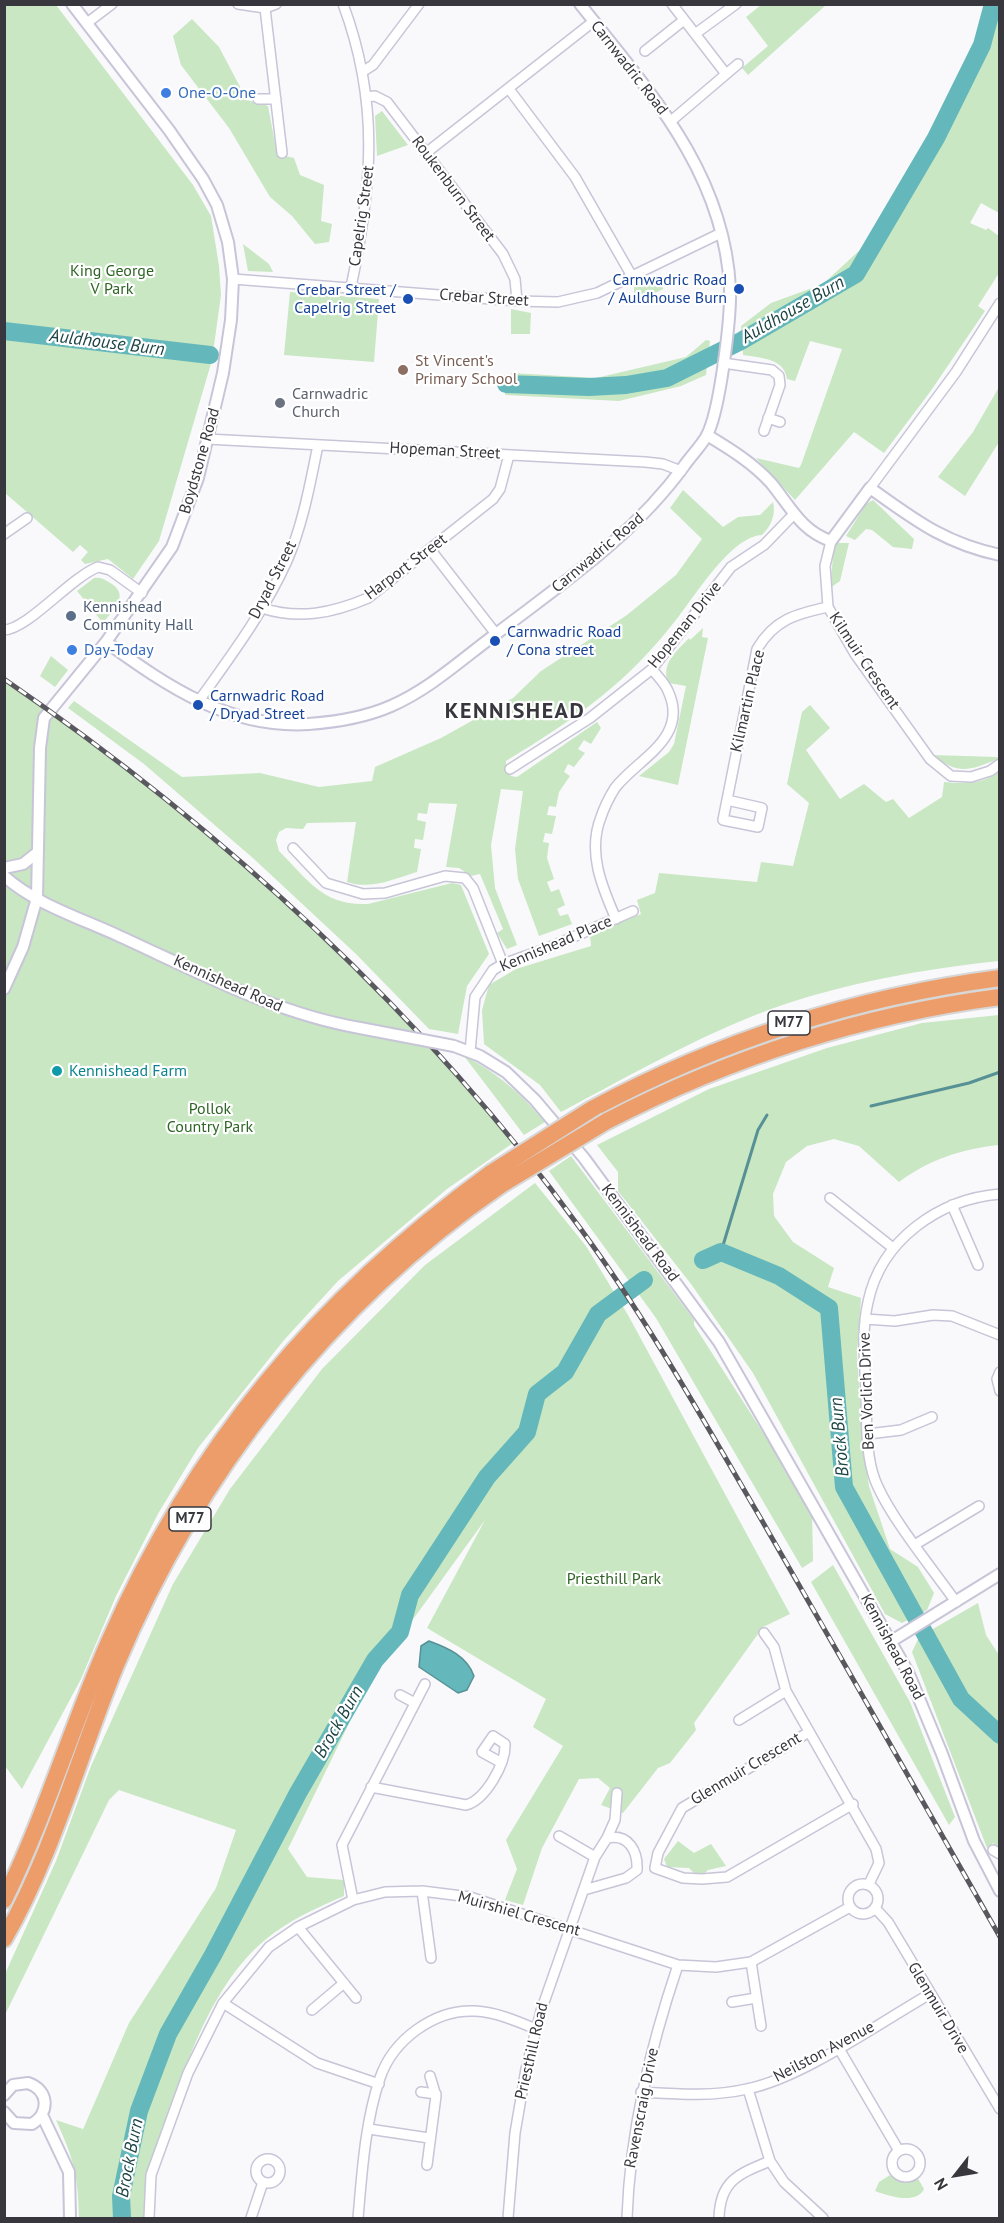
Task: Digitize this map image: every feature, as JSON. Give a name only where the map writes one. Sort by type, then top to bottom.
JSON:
[{"type":"highway","name":"M77","points":[[4,1939],[27,1891],[130,1634],[170,1554],[210,1486],[256,1420],[328,1335],[406,1260],[496,1179],[592,1108],[708,1053],[784,1024],[886,997],[999,978]]},
{"type":"highway","name":"M77","points":[[6,1896],[107,1646],[147,1561],[190,1487],[228,1431],[313,1326],[378,1262],[443,1208],[607,1121],[696,1078],[801,1040],[897,1014],[999,997]]},
{"type":"highway","points":[[4,1950],[27,1891]]},
{"type":"street","name":"Boydstone Road","points":[[4,989],[23,947],[37,898],[40,748],[44,718],[106,642],[142,593],[176,537],[198,478],[223,373],[231,320],[233,279],[228,242],[218,205],[203,178],[72,4]]},
{"type":"street","points":[[87,23],[112,4]]},
{"type":"street","points":[[238,4],[265,8],[276,4]]},
{"type":"street","name":"Capelrig Street","points":[[343,4],[362,72],[370,159],[368,198],[351,287]]},
{"type":"street","points":[[362,72],[378,59],[419,4]]},
{"type":"street","name":"Carnwadric Road","points":[[106,642],[158,679],[198,702],[239,716],[272,722],[307,724],[364,716],[392,706],[421,689],[609,549],[636,524],[681,471],[707,435],[722,369],[730,286],[721,233],[699,169],[671,121],[580,4]]},
{"type":"street","points":[[672,4],[726,74]]},
{"type":"street","points":[[695,34],[736,4]]},
{"type":"street","points":[[265,8],[282,153]]},
{"type":"street","points":[[645,51],[684,20]]},
{"type":"street","points":[[426,153],[594,21]]},
{"type":"street","points":[[671,121],[738,64]]},
{"type":"street","points":[[509,89],[575,177],[633,278]]},
{"type":"street","name":"Roukenburn Street","points":[[366,97],[375,96],[387,102],[503,254],[514,279],[518,302]]},
{"type":"street","points":[[258,99],[276,99]]},
{"type":"street","name":"Crebar Street","points":[[233,279],[518,302],[558,302],[577,298],[633,278],[721,233]]},
{"type":"street","points":[[999,303],[950,382],[870,488],[945,539],[969,548],[999,555]]},
{"type":"street","points":[[722,369],[772,370],[779,376],[780,385],[764,431]]},
{"type":"street","points":[[768,418],[780,422]]},
{"type":"street","points":[[707,435],[751,464],[810,531],[831,541]]},
{"type":"street","name":"Hopeman Street","points":[[207,439],[654,462],[681,471]]},
{"type":"street","name":"Dryad Street","points":[[198,702],[262,608],[292,546],[318,445]]},
{"type":"street","name":"Harport Street","points":[[262,608],[278,613],[303,615],[328,612],[368,598],[493,499],[500,489],[509,454]]},
{"type":"street","name":"Kilmuir Crescent","points":[[870,488],[831,541],[825,566],[828,607],[855,654],[930,759],[951,776],[971,777],[990,771],[999,764]]},
{"type":"street","name":"Hopeman Drive","points":[[510,769],[590,718],[652,669],[730,567],[764,545],[794,514]]},
{"type":"street","points":[[4,534],[27,518]]},
{"type":"street","points":[[430,549],[496,634]]},
{"type":"street","points":[[4,630],[18,627],[77,578],[98,567],[110,570],[142,593]]},
{"type":"street","name":"Kilmartin Place","points":[[727,800],[757,649],[767,633],[780,623],[798,614],[828,607]]},
{"type":"street","points":[[616,919],[600,883],[596,849],[600,818],[615,789],[663,743],[670,728],[672,704],[669,691],[652,669]]},
{"type":"street","points":[[293,848],[326,883],[363,894],[384,892],[445,876],[465,878],[473,888],[503,964]]},
{"type":"street","points":[[4,868],[23,864],[38,852]]},
{"type":"street","name":"Kennishead Road","points":[[4,876],[37,898],[290,1011],[360,1028],[454,1046],[471,1052],[506,1072],[550,1117],[584,1158],[719,1342],[916,1689],[974,1841],[999,1891]]},
{"type":"street","name":"Kennishead Place","points":[[471,1052],[471,1026],[476,997],[487,977],[503,964],[633,911]]},
{"type":"street","name":"Ben Vorlich Drive","points":[[956,1602],[879,1488],[873,1473],[868,1434],[865,1319],[873,1284],[893,1248],[919,1223],[969,1198],[999,1194]]},
{"type":"street","points":[[830,1198],[893,1248]]},
{"type":"street","points":[[952,1205],[978,1265]]},
{"type":"street","points":[[865,1319],[895,1321],[943,1314],[965,1319],[999,1335]]},
{"type":"street","points":[[999,1372],[997,1378],[999,1391]]},
{"type":"street","points":[[868,1434],[901,1430],[932,1417]]},
{"type":"street","points":[[916,1544],[957,1517],[979,1506]]},
{"type":"street","points":[[890,1642],[999,1574]]},
{"type":"street","points":[[764,1633],[774,1647],[786,1691],[853,1804],[876,1849],[879,1863],[869,1884],[860,1883],[851,1888],[848,1898],[850,1907],[862,1914],[875,1908]]},
{"type":"street","points":[[353,1900],[342,1845],[425,1684]]},
{"type":"street","points":[[739,1720],[786,1691]]},
{"type":"street","points":[[399,1695],[415,1703]]},
{"type":"street","name":"Glenmuir Crescent","points":[[809,1732],[682,1808],[658,1853],[655,1868],[683,1878],[702,1880],[727,1876],[853,1804]]},
{"type":"street","points":[[372,1787],[466,1805],[477,1802],[486,1793],[500,1762]]},
{"type":"street","name":"Priesthill Road","points":[[508,2218],[515,2134],[536,2029],[549,1984],[571,1929],[595,1857],[615,1820],[617,1793]]},
{"type":"street","points":[[559,1836],[595,1857]]},
{"type":"street","points":[[584,1890],[626,1878],[637,1870],[638,1855],[632,1846],[625,1840],[607,1838]]},
{"type":"street","name":"Glenmuir Drive","points":[[869,1884],[878,1895],[875,1908],[888,1922],[999,2109]]},
{"type":"street","points":[[422,1891],[431,1958]]},
{"type":"street","name":"Muirshiel Crescent","points":[[149,2218],[151,2175],[188,2073],[223,2003],[269,1947],[298,1927],[353,1900],[385,1892],[422,1891],[470,1897],[678,1965],[716,1967],[750,1962],[850,1907]]},
{"type":"street","points":[[298,1927],[356,1998]]},
{"type":"street","points":[[750,1962],[760,2026]]},
{"type":"street","name":"Ravenscraig Drive","points":[[627,2218],[628,2177],[641,2092],[662,2012],[678,1965]]},
{"type":"street","points":[[312,2010],[344,1983]]},
{"type":"street","name":"Neilston Avenue","points":[[641,2092],[689,2095],[748,2089],[794,2072],[930,1994]]},
{"type":"street","points":[[732,2002],[756,1998]]},
{"type":"street","points":[[223,2003],[317,2063],[379,2084]]},
{"type":"street","points":[[358,2218],[369,2129],[379,2084],[391,2058],[404,2040],[417,2028],[435,2019],[473,2011],[491,2013],[536,2029]]},
{"type":"street","points":[[838,2047],[899,2151]]},
{"type":"street","points":[[427,2165],[436,2094],[430,2076]]},
{"type":"street","points":[[6,2092],[20,2083],[38,2088],[45,2103],[42,2115],[32,2124]]},
{"type":"street","points":[[748,2089],[770,2162],[784,2182],[818,2217]]},
{"type":"street","points":[[421,2092],[436,2094]]},
{"type":"street","points":[[4,2112],[14,2123],[32,2124],[51,2136]]},
{"type":"street","points":[[42,2115],[69,2172],[70,2218]]},
{"type":"street","points":[[369,2129],[429,2138]]},
{"type":"street","points":[[719,2218],[720,2200],[727,2186],[747,2170],[770,2162]]},
{"type":"street","points":[[252,2218],[263,2182]]},
{"type":"green space","name":"King George V Park","points":[[5,4],[56,5],[193,185],[211,216],[221,295],[212,360],[159,541],[133,579],[108,559],[85,564],[81,560],[88,552],[80,545],[73,552],[5,493]]},
{"type":"green space","points":[[761,5],[826,5],[748,75],[742,68],[768,46],[746,17]]},
{"type":"green space","points":[[986,5],[999,5],[999,213],[981,203],[970,223],[986,230],[988,228],[999,236],[999,273],[978,306],[985,311],[930,392],[884,453],[854,432],[795,500],[756,458],[799,468],[842,349],[810,341],[795,381],[787,379],[781,367],[771,360],[743,355],[741,326],[771,303],[823,284],[862,248],[980,45]]},
{"type":"green space","points":[[192,19],[219,47],[247,100],[268,106],[277,154],[294,158],[300,175],[324,185],[321,221],[332,224],[329,242],[315,244],[292,216],[270,197],[229,128],[181,65],[173,36]]},
{"type":"green space","points":[[382,111],[408,145],[377,156],[375,116]]},
{"type":"green space","points":[[243,244],[269,264],[273,272],[248,271]]},
{"type":"green space","points":[[657,276],[663,284],[663,289],[651,295],[634,294],[634,287]]},
{"type":"green space","points":[[290,292],[379,299],[374,362],[284,355]]},
{"type":"green space","points":[[511,309],[531,313],[530,334],[511,334]]},
{"type":"green space","points":[[706,340],[710,341],[706,375],[681,386],[619,401],[505,395],[506,376],[512,373],[596,378],[686,357]]},
{"type":"green space","points":[[999,387],[999,442],[965,496],[938,477],[973,432]]},
{"type":"green space","points":[[683,490],[723,527],[738,517],[760,515],[773,502],[772,520],[762,535],[751,538],[727,555],[660,640],[620,680],[579,714],[506,761],[506,768],[511,776],[517,777],[597,722],[601,728],[591,744],[584,740],[578,749],[585,753],[574,767],[568,764],[564,772],[570,776],[559,792],[556,807],[549,806],[547,815],[556,816],[552,834],[545,833],[543,842],[549,843],[547,858],[554,879],[547,882],[551,892],[559,889],[565,905],[557,909],[560,916],[568,914],[572,924],[539,936],[518,879],[515,849],[523,791],[501,789],[491,845],[495,888],[517,945],[507,949],[497,933],[503,929],[480,874],[471,876],[459,868],[446,867],[457,804],[429,803],[427,814],[418,813],[417,820],[426,822],[423,840],[415,839],[414,848],[421,849],[417,872],[374,884],[347,882],[356,822],[307,823],[303,829],[286,828],[279,832],[276,840],[279,851],[308,881],[339,901],[368,904],[452,883],[461,885],[489,954],[467,986],[458,1034],[429,1029],[356,954],[254,859],[144,764],[68,708],[74,701],[182,777],[260,773],[319,787],[372,781],[375,767],[441,738],[513,698],[541,671],[627,615],[676,575],[702,539],[670,508]]},
{"type":"green space","points":[[873,500],[914,539],[912,549],[893,547],[872,530],[866,529],[855,540],[846,536],[866,504]]},
{"type":"green space","points":[[838,543],[849,543],[840,581],[830,588],[834,547]]},
{"type":"green space","points":[[94,578],[101,578],[112,584],[119,593],[118,604],[103,623],[77,591]]},
{"type":"green space","points":[[703,628],[702,637],[708,638],[678,785],[639,776],[669,752],[674,744],[686,686],[669,683],[666,670],[675,653],[689,638],[690,640]]},
{"type":"green space","points":[[51,656],[68,670],[55,687],[40,676]]},
{"type":"green space","name":"Pollok Country Park","points":[[5,679],[144,781],[275,893],[399,1014],[513,1143],[447,1189],[338,1281],[284,1340],[198,1448],[159,1512],[116,1596],[81,1679],[22,1789],[5,1766]]},
{"type":"green space","points":[[810,705],[830,728],[806,750],[840,799],[864,784],[886,802],[893,799],[909,818],[942,797],[944,782],[973,782],[986,779],[999,772],[999,961],[942,968],[855,984],[771,1009],[690,1044],[561,1112],[540,1085],[484,1044],[482,1010],[489,985],[516,969],[591,946],[590,935],[641,914],[637,900],[655,893],[659,873],[757,882],[761,862],[793,866],[809,803],[787,784],[802,712]]},
{"type":"green space","points":[[932,755],[997,757],[998,759],[964,769],[949,766]]},
{"type":"green space","points":[[999,1015],[999,1145],[947,1156],[922,1167],[899,1182],[859,1146],[834,1139],[807,1146],[786,1162],[773,1194],[774,1216],[793,1242],[834,1268],[828,1287],[861,1298],[857,1355],[869,1486],[890,1549],[918,1567],[934,1593],[927,1610],[902,1623],[885,1614],[753,1373],[691,1284],[618,1191],[618,1172],[597,1145],[709,1089],[827,1048],[922,1023]]},
{"type":"green space","points":[[464,1056],[508,1085],[545,1122],[524,1135]]},
{"type":"green space","points":[[571,1156],[694,1320],[694,1325],[812,1509],[813,1561],[802,1568],[656,1318],[549,1171]]},
{"type":"green space","name":"Priesthill Park","points":[[535,1183],[586,1246],[628,1315],[790,1614],[763,1627],[694,1723],[696,1730],[670,1763],[658,1768],[623,1813],[601,1805],[610,1788],[598,1778],[579,1779],[542,1848],[523,1905],[505,1900],[517,1869],[506,1840],[563,1746],[533,1727],[546,1699],[427,1628],[485,1520],[372,1676],[288,1849],[307,1877],[344,1880],[344,1896],[303,1915],[274,1933],[244,1961],[225,1986],[194,2045],[172,2109],[156,2174],[154,2218],[79,2218],[74,2168],[56,2120],[83,2129],[78,2141],[129,2023],[216,1888],[236,1830],[119,1790],[109,1800],[5,2015],[5,1974],[56,1861],[91,1766],[173,1584],[230,1489],[322,1369],[425,1265]]},
{"type":"green space","points":[[833,1565],[910,1702],[955,1817],[949,1825],[811,1582]]},
{"type":"green space","points":[[978,1603],[986,1635],[999,1655],[999,1848],[993,1843],[987,1848],[912,1652],[919,1637]]},
{"type":"green space","points":[[678,1841],[694,1853],[711,1844],[726,1866],[708,1870],[704,1874],[694,1873],[689,1868],[667,1867],[664,1859]]},
{"type":"green space","points":[[890,2175],[902,2182],[917,2177],[924,2189],[915,2197],[909,2198],[894,2197],[875,2191],[879,2182]]},
{"type":"water","points":[[429,1641],[450,1650],[467,1663],[474,1676],[467,1690],[458,1693],[419,1667],[421,1646]]},
{"type":"waterway","name":"Auldhouse Burn","points":[[506,384],[589,387],[626,385],[667,378],[741,341],[856,274],[936,138],[982,45],[993,4]]},
{"type":"waterway","name":"Auldhouse Burn","points":[[4,331],[210,355]]},
{"type":"waterway","points":[[871,1106],[969,1083],[1000,1072]]},
{"type":"waterway","points":[[721,1252],[758,1130],[767,1115]]},
{"type":"waterway","name":"Brock Burn","points":[[703,1260],[721,1252],[779,1276],[829,1308],[844,1487],[961,1699],[1000,1735]]},
{"type":"waterway","name":"Brock Burn","points":[[122,2218],[121,2196],[139,2111],[168,2034],[213,1955],[298,1793],[375,1660],[400,1632],[410,1595],[487,1477],[527,1432],[537,1394],[565,1372],[598,1314],[644,1280]]},
{"type":"railway","points":[[4,679],[85,737],[164,798],[241,862],[316,930],[456,1073],[520,1149],[604,1262],[672,1368],[788,1565],[1000,1937]]},
{"type":"place","name":"One-O-One","points":[[166,93]]},
{"type":"place","name":"Carnwadric Road / Auldhouse Burn","points":[[739,289]]},
{"type":"place","name":"Crebar Street / Capelrig Street","points":[[408,299]]},
{"type":"place","name":"St Vincent's Primary School","points":[[403,370]]},
{"type":"place","name":"Carnwadric Church","points":[[280,403]]},
{"type":"place","name":"Kennishead Community Hall","points":[[71,616]]},
{"type":"place","name":"Carnwadric Road / Cona street","points":[[495,641]]},
{"type":"place","name":"Day-Today","points":[[72,650]]},
{"type":"place","name":"Carnwadric Road / Dryad Street","points":[[198,705]]},
{"type":"place","name":"Kennishead Farm","points":[[57,1071]]},
{"type":"district","name":"KENNISHEAD","points":[[515,712]]}]
